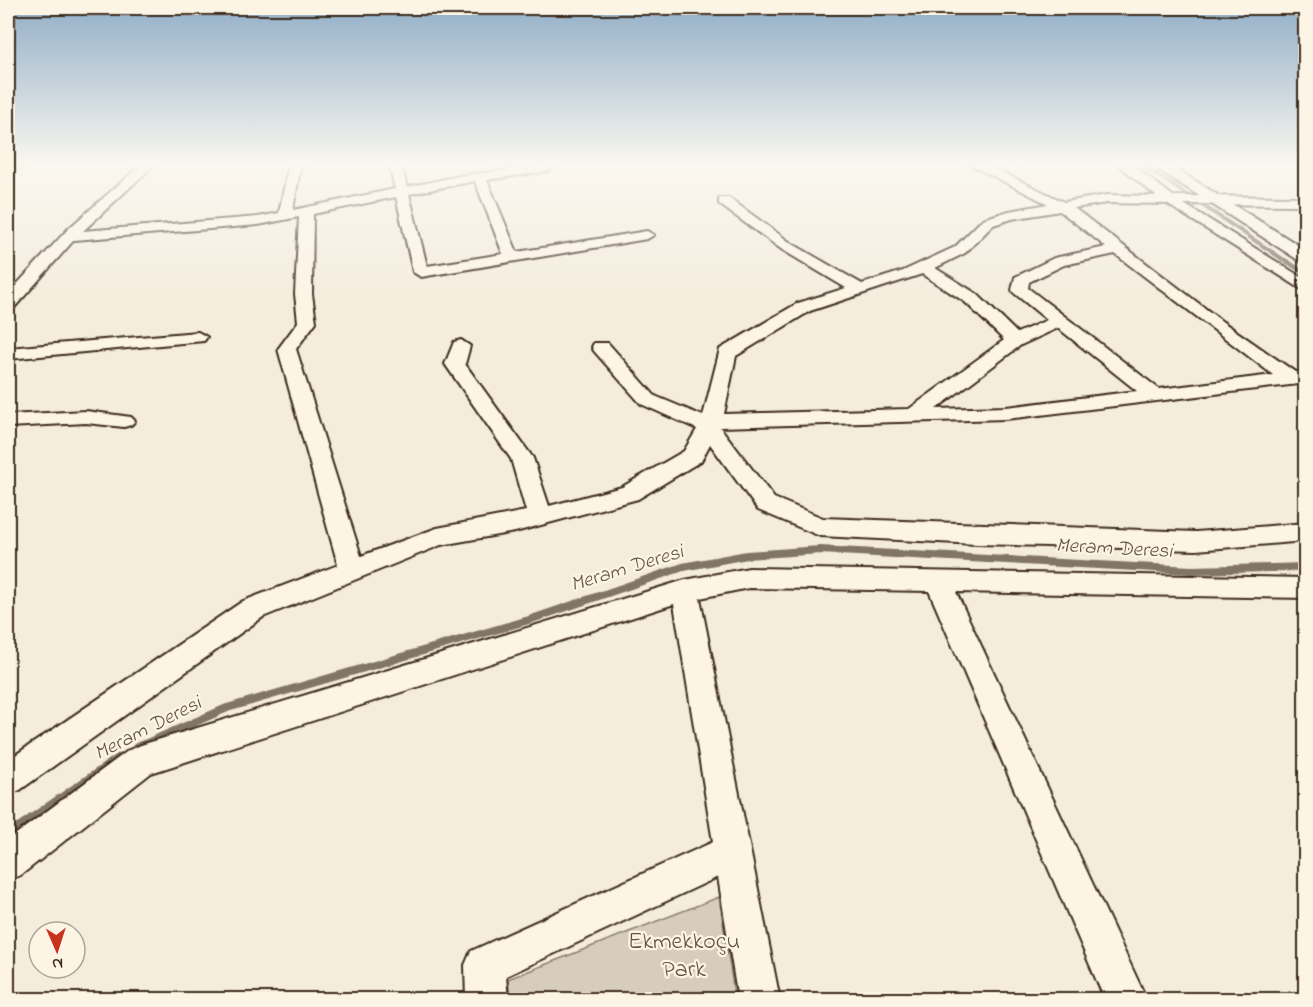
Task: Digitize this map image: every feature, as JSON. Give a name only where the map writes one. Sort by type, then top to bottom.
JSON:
[{"type":"main road","points":[[1214,211],[1303,256]]},
{"type":"street","points":[[8,304],[70,236],[97,211]]},
{"type":"street","points":[[285,215],[286,211]]},
{"type":"street","points":[[70,236],[170,229],[306,211],[308,243],[302,296],[307,322],[287,349],[352,570]]},
{"type":"street","points":[[407,211],[421,272],[647,235]]},
{"type":"street","points":[[493,211],[511,256]]},
{"type":"street","points":[[738,211],[786,246],[859,290]]},
{"type":"street","points":[[8,779],[252,609],[437,537],[540,516],[630,493],[693,456],[710,424],[727,353],[804,307],[923,267],[960,250],[988,222],[1008,214],[1028,211]]},
{"type":"street","points":[[1069,211],[1298,378]]},
{"type":"street","points":[[1206,211],[1305,287]]},
{"type":"street","points":[[1118,249],[1059,261],[1022,280],[1020,290],[1156,396]]},
{"type":"street","points":[[923,267],[970,298],[1015,341]]},
{"type":"street","points":[[913,416],[1015,341],[1059,321]]},
{"type":"street","points":[[8,354],[198,337]]},
{"type":"street","points":[[461,346],[455,364],[522,458],[540,516]]},
{"type":"street","points":[[601,347],[648,400],[710,424],[1006,413],[1298,378]]},
{"type":"street","points":[[8,421],[86,417],[124,421]]},
{"type":"street","points":[[710,424],[766,504],[820,527],[976,535],[1196,541],[1305,532]]},
{"type":"street","points":[[8,862],[141,761],[685,590],[748,578],[938,581],[1301,593]]},
{"type":"street","points":[[938,581],[1126,999]]},
{"type":"street","points":[[685,590],[759,999]]},
{"type":"street","points":[[487,999],[485,965],[732,852]]},
{"type":"green space","name":"Ekmekkoçu Park","points":[[719,897],[735,999],[510,999],[508,979]]},
{"type":"waterway","name":"Meram Deresi","points":[[1211,211],[1287,262]]},
{"type":"waterway","name":"Meram Deresi","points":[[1285,260],[1306,274]]},
{"type":"waterway","name":"Meram Deresi","points":[[141,746],[138,747],[227,708],[529,620],[683,567],[747,555],[820,550],[1192,570],[1306,567]]},
{"type":"waterway","name":"Meram Deresi","points":[[8,835],[119,758]]}]
